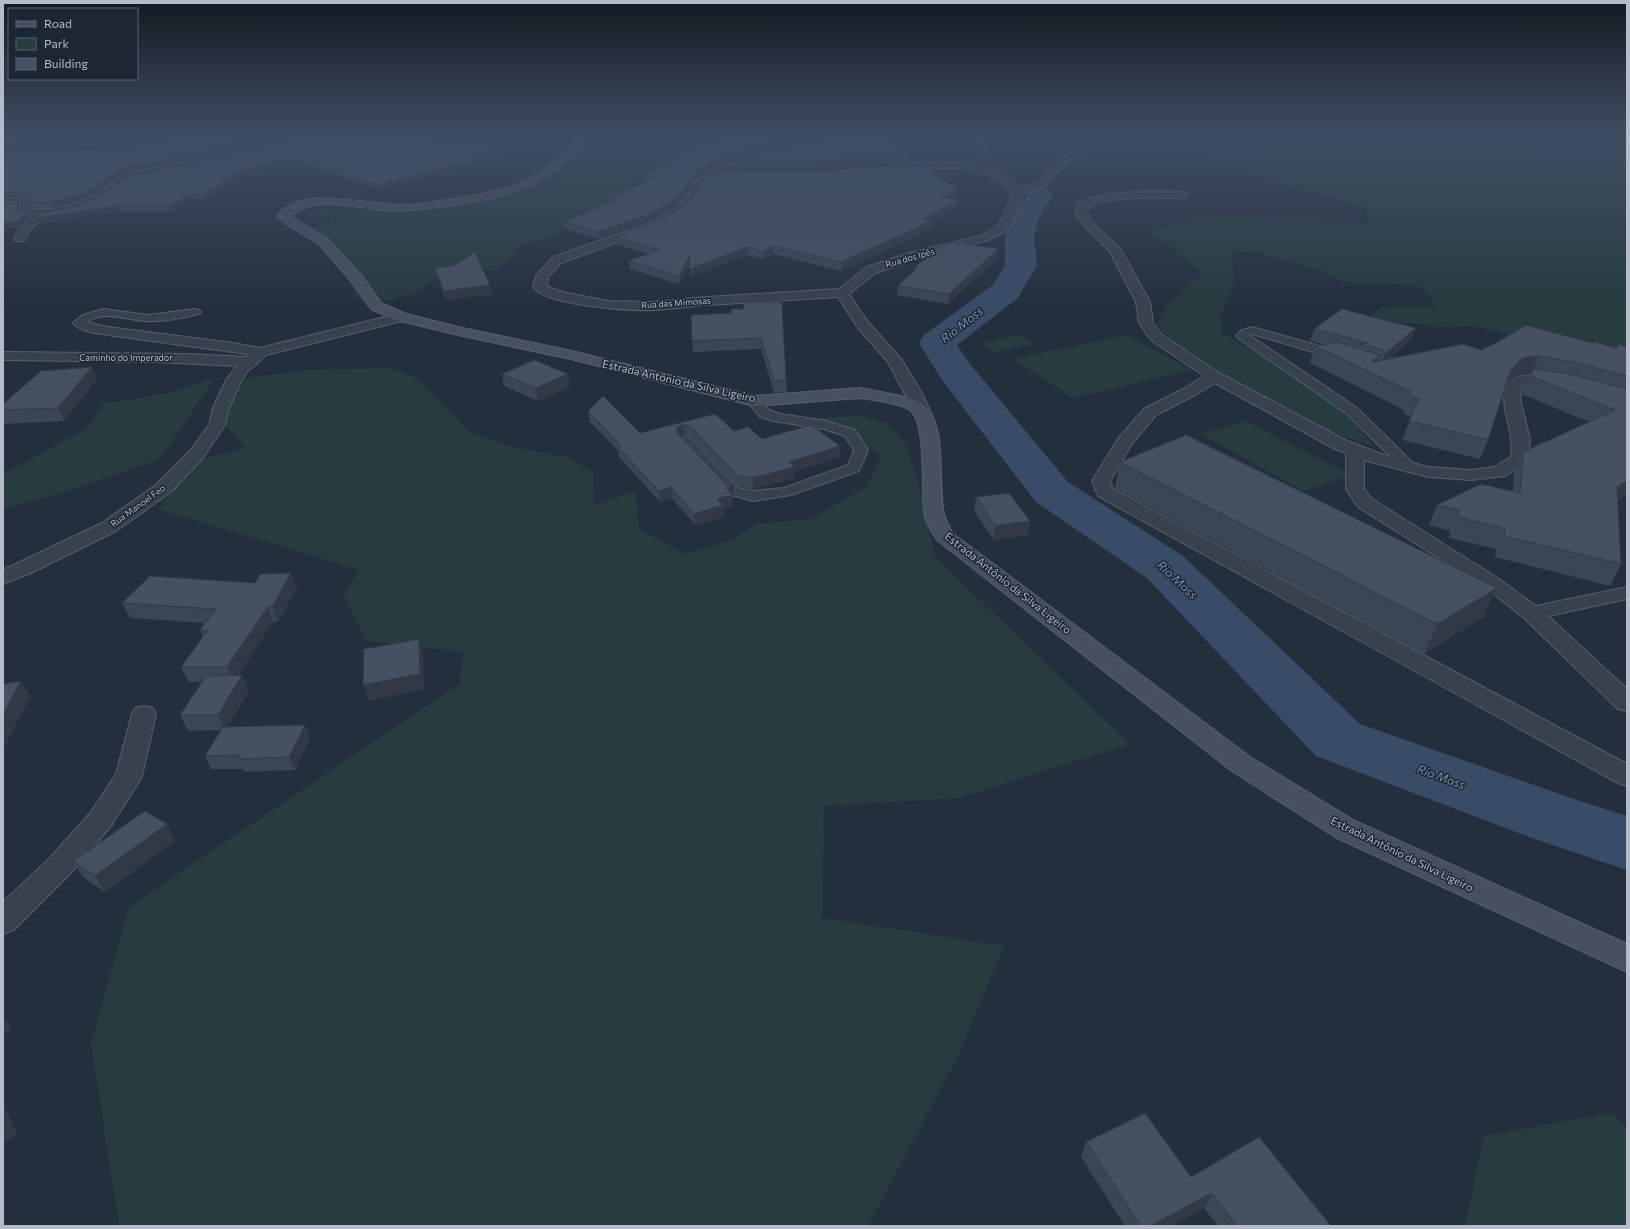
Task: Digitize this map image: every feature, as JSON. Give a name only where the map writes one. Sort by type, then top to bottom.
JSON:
[{"type":"street","points":[[3,201],[23,201],[27,203],[25,211],[42,213],[63,210],[90,202],[105,192]]},
{"type":"street","name":"Estrada Antônio da Silva Ligeiro","points":[[508,192],[493,196],[404,208],[316,202],[298,206],[283,216],[293,224],[323,241],[356,278],[376,306],[401,317],[458,331],[572,355],[754,401],[859,393],[874,394],[915,406],[925,417],[928,435],[934,514],[944,536],[1241,764],[1345,829],[1627,959]]},
{"type":"street","name":"Rua das Mimosas","points":[[695,192],[691,199],[678,211],[657,224],[557,260],[542,276],[540,287],[548,292],[565,298],[608,305],[653,306],[707,301],[842,293]]},
{"type":"street","name":"Rua dos Ipês","points":[[842,293],[871,270],[913,256],[984,238],[1003,228],[1010,215],[1017,193]]},
{"type":"street","points":[[1183,195],[1146,194],[1094,200],[1083,204],[1081,213],[1088,224],[1115,250],[1144,302],[1146,323],[1156,337],[1214,376],[1341,445],[1378,460],[1428,472],[1471,475],[1499,472],[1520,459],[1521,440],[1511,398],[1516,384],[1522,380],[1531,380],[1572,388]]},
{"type":"street","points":[[20,239],[22,232],[35,222],[42,213]]},
{"type":"street","points":[[842,293],[863,325],[894,360],[913,392],[925,417]]},
{"type":"street","points":[[255,357],[401,317]]},
{"type":"street","name":"Caminho do Imperador","points":[[3,356],[60,358],[255,357]]},
{"type":"street","name":"Rua Manoel Feo","points":[[3,578],[109,527],[164,488],[196,455],[217,425],[222,408],[234,380],[241,370],[255,357]]},
{"type":"street","points":[[1214,376],[1191,392],[1150,412],[1124,443],[1101,481],[1105,492],[1627,776]]},
{"type":"street","points":[[1355,450],[1355,490],[1365,503],[1492,583],[1532,613],[1627,703]]},
{"type":"street","points":[[1532,613],[1627,592]]},
{"type":"street","points":[[3,921],[60,866],[101,819],[129,776],[144,714]]},
{"type":"lane","points":[[195,312],[147,318],[107,312],[93,314],[84,318],[79,323],[91,328],[108,331],[233,347],[255,357]]},
{"type":"lane","points":[[1352,360],[1266,333],[1252,330],[1244,333],[1242,336],[1352,411],[1410,468]]},
{"type":"lane","points":[[685,441],[733,491],[753,496],[786,492],[854,468],[861,450],[850,433],[826,425],[778,418],[764,413],[754,401]]},
{"type":"green space","points":[[516,192],[626,192],[617,202],[576,225],[547,239],[518,246],[514,255],[495,270],[442,273],[412,295],[371,303],[357,298],[338,252],[314,228],[331,221],[328,215],[305,216],[315,209],[352,209],[382,212],[473,201]]},
{"type":"green space","points":[[1315,192],[1627,192],[1627,349],[1583,351],[1473,326],[1441,327],[1370,319],[1381,307],[1437,306],[1421,287],[1388,283],[1342,282],[1318,269],[1252,251],[1234,253],[1232,262],[1235,281],[1220,317],[1222,333],[1264,356],[1324,396],[1359,429],[1374,447],[1273,413],[1190,363],[1157,325],[1166,307],[1203,273],[1150,232],[1193,220],[1238,215],[1368,223],[1367,209]]},
{"type":"green space","points":[[1021,335],[1034,344],[994,352],[981,343]]},
{"type":"green space","points":[[1127,335],[1191,370],[1073,398],[1013,359]]},
{"type":"green space","points":[[390,368],[417,378],[472,434],[526,450],[566,457],[594,472],[593,506],[635,491],[639,529],[685,554],[733,540],[755,524],[811,519],[866,487],[881,456],[854,437],[776,420],[861,416],[887,423],[906,445],[924,502],[934,556],[1130,744],[959,798],[824,806],[822,918],[1004,946],[956,1060],[868,1226],[119,1226],[91,1043],[129,907],[459,684],[464,652],[367,641],[343,595],[360,570],[158,509],[201,459],[247,448],[222,422],[246,378],[307,370]]},
{"type":"green space","points":[[214,379],[160,459],[70,490],[3,509],[3,474],[88,428],[103,404],[169,393]]},
{"type":"green space","points":[[1246,421],[1350,475],[1303,491],[1201,434]]},
{"type":"green space","points":[[1612,1113],[1627,1129],[1627,1226],[1465,1226],[1484,1136]]},
{"type":"building","points":[[18,192],[85,192],[52,202],[31,202],[31,197],[29,195]]},
{"type":"building","points":[[207,192],[204,194],[190,194],[170,206],[118,206],[37,218],[43,212],[62,210],[86,203],[104,193]]},
{"type":"building","points":[[622,192],[682,192],[673,201],[652,213],[598,232],[564,222],[616,200],[608,199]]},
{"type":"building","points":[[697,192],[951,192],[942,197],[958,200],[923,219],[932,221],[841,262],[774,246],[763,251],[747,247],[690,269],[689,257],[679,276],[629,261],[660,250],[615,237],[661,220],[682,207]]},
{"type":"building","points":[[3,200],[17,201],[17,209],[27,212],[17,222],[3,223]]},
{"type":"building","points":[[953,242],[998,249],[949,294],[898,286],[917,268],[914,268],[940,246]]},
{"type":"building","points":[[475,252],[490,285],[444,291],[435,267],[453,266]]},
{"type":"building","points":[[744,302],[782,302],[786,380],[774,381],[761,338],[692,341],[691,315],[731,313],[731,309],[743,309]]},
{"type":"building","points":[[1342,309],[1416,328],[1385,354],[1383,350],[1360,344],[1368,343],[1314,329]]},
{"type":"building","points":[[1526,325],[1593,343],[1595,342],[1617,348],[1619,344],[1627,347],[1627,376],[1573,362],[1539,356],[1523,358],[1514,366],[1513,370],[1511,369],[1488,440],[1409,421],[1419,399],[1409,395],[1412,392],[1315,346],[1338,342],[1380,355],[1372,362],[1463,344],[1481,350]]},
{"type":"building","points":[[534,360],[568,374],[536,388],[502,374]]},
{"type":"building","points":[[92,367],[58,408],[3,410],[3,404],[41,371]]},
{"type":"building","points":[[1534,369],[1571,374],[1627,389],[1627,481],[1617,487],[1621,564],[1504,536],[1505,529],[1457,517],[1459,510],[1437,505],[1481,484],[1520,493],[1523,452],[1615,410],[1530,376]]},
{"type":"building","points":[[603,396],[640,433],[715,414],[734,431],[748,427],[762,439],[811,425],[840,446],[789,462],[795,467],[753,478],[738,476],[690,426],[679,426],[676,430],[678,434],[726,484],[733,486],[726,488],[733,495],[717,499],[723,505],[694,514],[671,487],[659,491],[618,447],[621,446],[588,411]]},
{"type":"building","points":[[1186,435],[1497,588],[1437,624],[1120,462]]},
{"type":"building","points":[[1009,493],[1030,521],[995,526],[976,497]]},
{"type":"building","points":[[291,573],[272,607],[268,607],[227,667],[181,667],[208,630],[200,630],[216,609],[122,603],[150,576],[255,583],[260,574]]},
{"type":"building","points":[[419,639],[420,674],[363,685],[364,649]]},
{"type":"building","points":[[242,675],[218,715],[180,715],[206,676]]},
{"type":"building","points":[[21,681],[3,715],[3,684]]},
{"type":"building","points":[[305,725],[289,757],[238,759],[240,755],[205,756],[223,727]]},
{"type":"building","points":[[145,811],[167,824],[95,876],[73,861]]},
{"type":"building","points":[[1145,1113],[1191,1177],[1259,1137],[1331,1226],[1237,1226],[1212,1193],[1150,1226],[1141,1226],[1086,1142]]},
{"type":"waterway","name":"Rio Moss","points":[[1040,196],[1024,220],[1019,246],[1021,265],[1006,291],[937,343],[956,372],[1052,492],[1165,567],[1338,740],[1556,820],[1627,843]]}]
